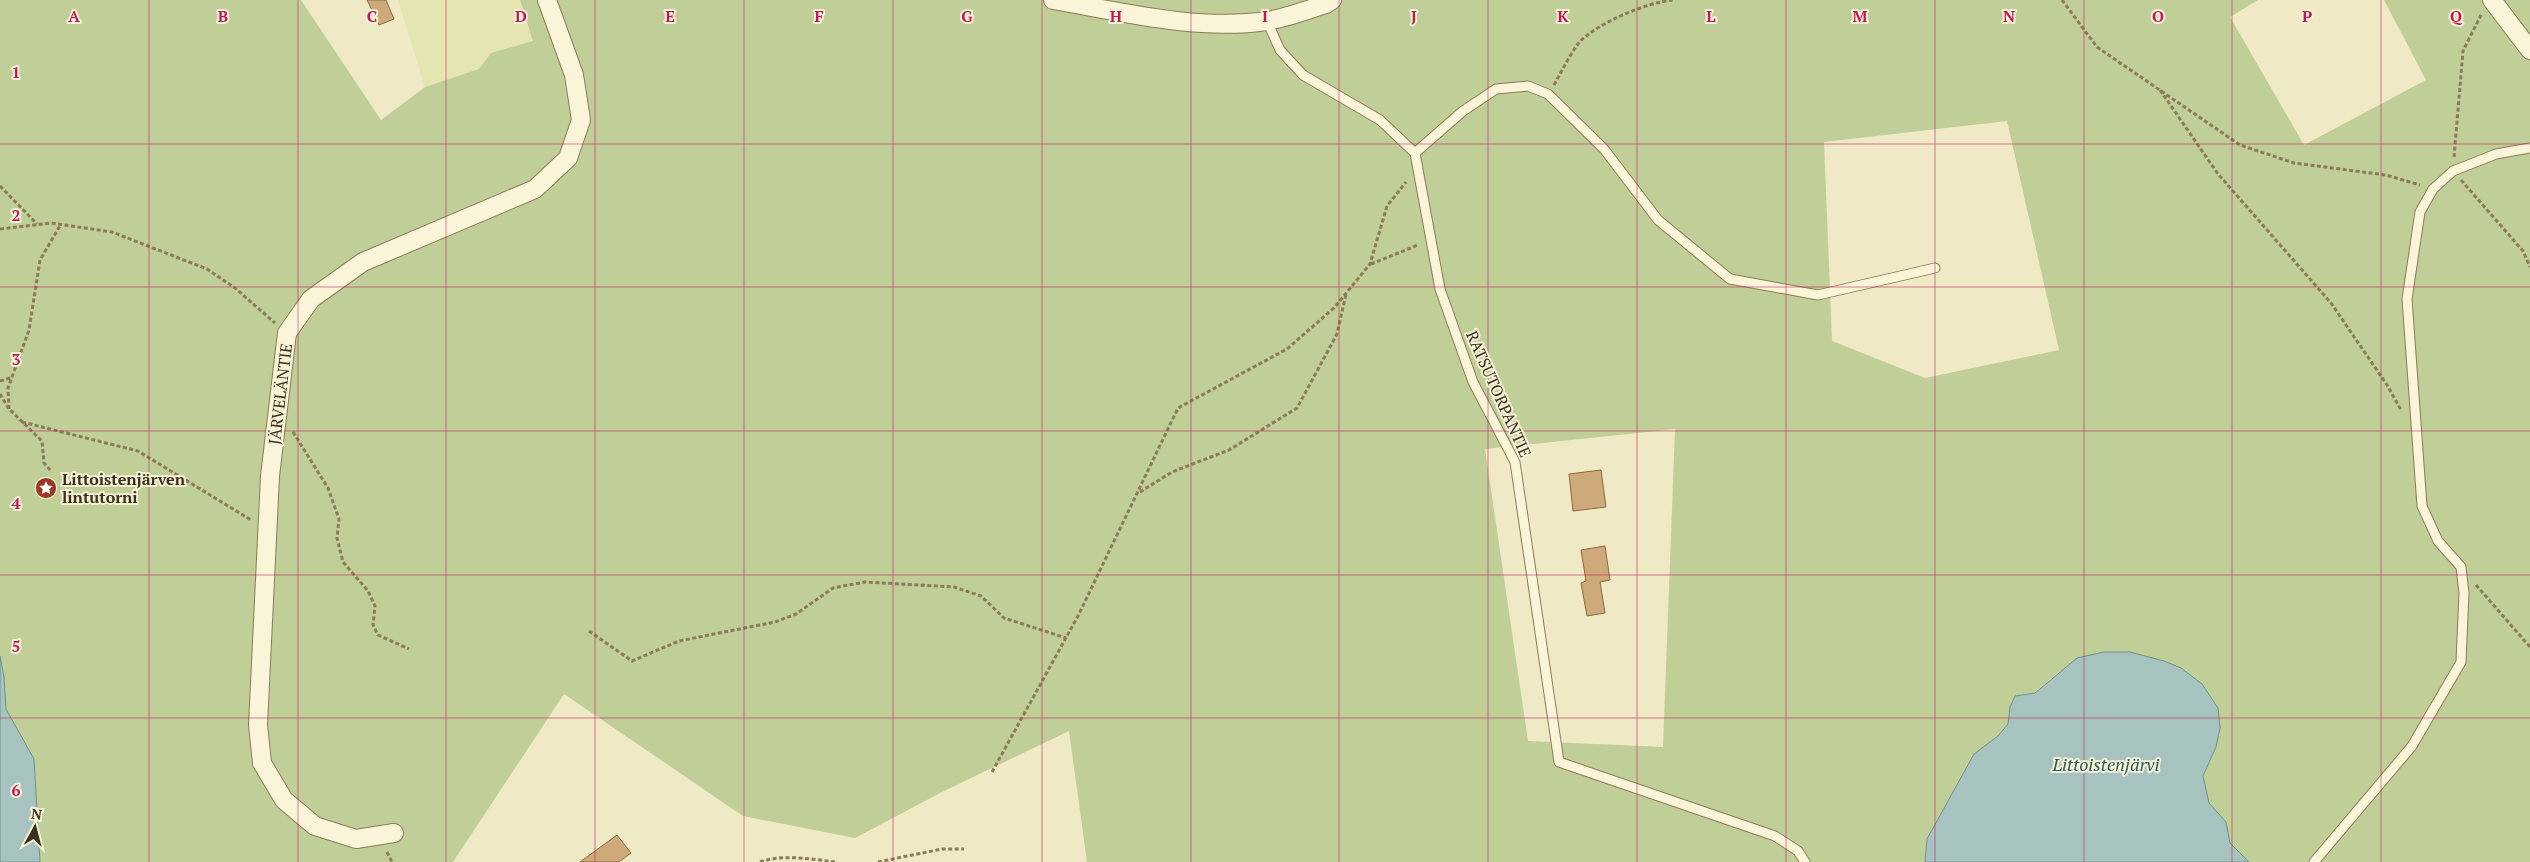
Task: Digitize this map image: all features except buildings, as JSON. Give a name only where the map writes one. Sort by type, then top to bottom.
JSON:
[{"type":"street","name":"JÄRVELÄNTIE","points":[[394,833],[356,839],[315,826],[284,800],[262,763],[258,725],[270,476],[287,333],[311,299],[363,262],[535,189],[568,158],[581,120],[574,75],[547,0]]},
{"type":"street","points":[[1053,0],[1170,20],[1214,24],[1267,21],[1326,4],[1332,0]]},
{"type":"street","points":[[2487,7],[2530,50]]},
{"type":"lane","points":[[1267,21],[1280,50],[1303,75],[1380,120],[1415,153],[1463,111],[1496,88],[1528,86],[1548,94],[1604,149],[1658,220],[1730,279],[1818,295],[1935,268]]},
{"type":"lane","points":[[2314,862],[2412,746],[2462,662],[2464,593],[2461,567],[2438,542],[2422,506],[2408,299],[2420,212],[2433,189],[2453,171],[2496,154],[2530,148]]},
{"type":"lane","name":"RATSUTORPANTIE","points":[[1415,153],[1440,289],[1473,382],[1515,462],[1559,762],[1775,836],[1798,852],[1805,862]]},
{"type":"path","points":[[1548,94],[1579,43],[1610,20],[1664,1],[1673,0]]},
{"type":"path","points":[[2062,0],[2097,47],[2240,145],[2294,163],[2386,175],[2433,189]]},
{"type":"path","points":[[2487,7],[2463,50],[2453,171],[2523,251],[2530,267]]},
{"type":"path","points":[[2160,90],[2218,174],[2331,303],[2387,385],[2405,417]]},
{"type":"path","points":[[992,772],[1066,638],[1140,492],[1178,408],[1287,349],[1334,308],[1370,264],[1387,206],[1418,167]]},
{"type":"path","points":[[0,186],[38,224]]},
{"type":"path","points":[[0,229],[38,224],[61,224],[112,232],[207,269],[235,288],[287,333]]},
{"type":"path","points":[[9,409],[8,388],[10,378],[29,330],[40,260],[61,224]]},
{"type":"path","points":[[1370,264],[1432,240]]},
{"type":"path","points":[[1140,492],[1172,472],[1229,450],[1297,408],[1337,334],[1347,292]]},
{"type":"path","points":[[0,381],[10,378]]},
{"type":"path","points":[[0,394],[9,409],[42,441],[44,463],[50,470]]},
{"type":"path","points":[[22,422],[138,452],[268,530]]},
{"type":"path","points":[[290,425],[296,440],[309,454],[328,488],[338,519],[337,538],[343,562],[368,590],[375,606],[373,624],[378,635],[410,649]]},
{"type":"path","points":[[2461,567],[2530,646]]},
{"type":"path","points":[[589,630],[632,661],[679,641],[775,622],[796,614],[833,588],[865,582],[954,587],[981,596],[1004,618],[1066,638]]},
{"type":"path","points":[[878,862],[942,849],[964,850]]},
{"type":"path","points":[[760,862],[771,858],[805,858],[835,862]]},
{"type":"green space","points":[[0,0],[301,0],[381,120],[425,87],[479,69],[491,53],[533,41],[520,0],[2258,0],[2230,17],[2304,145],[2426,80],[2384,0],[2530,0],[2530,862],[2249,862],[2230,843],[2226,822],[2209,803],[2203,776],[2216,747],[2218,708],[2202,684],[2181,668],[2130,652],[2060,671],[2034,693],[2015,696],[2008,724],[1998,736],[1974,754],[1927,839],[1925,862],[1087,862],[1069,731],[942,792],[855,838],[743,816],[564,694],[453,862],[40,862],[34,760],[6,709],[4,677],[0,656]],"holes":[[[2007,121],[2059,350],[1925,378],[1832,341],[1824,142]],[[1675,429],[1663,747],[1528,741],[1485,449]]]},
{"type":"green space","points":[[398,0],[520,0],[534,41],[491,53],[479,69],[425,87]]},
{"type":"water","name":"Littoistenjärvi","points":[[2104,652],[2130,652],[2164,661],[2181,668],[2202,684],[2218,708],[2220,728],[2216,747],[2203,776],[2209,803],[2226,822],[2230,843],[2249,862],[1925,862],[1927,839],[1974,754],[1998,736],[2008,724],[2010,707],[2015,696],[2035,693],[2077,658]]},
{"type":"water","points":[[0,656],[4,677],[6,709],[34,759],[40,862],[0,862]]},
{"type":"place","name":"Littoistenjärven lintutorni","points":[[46,488]]}]
